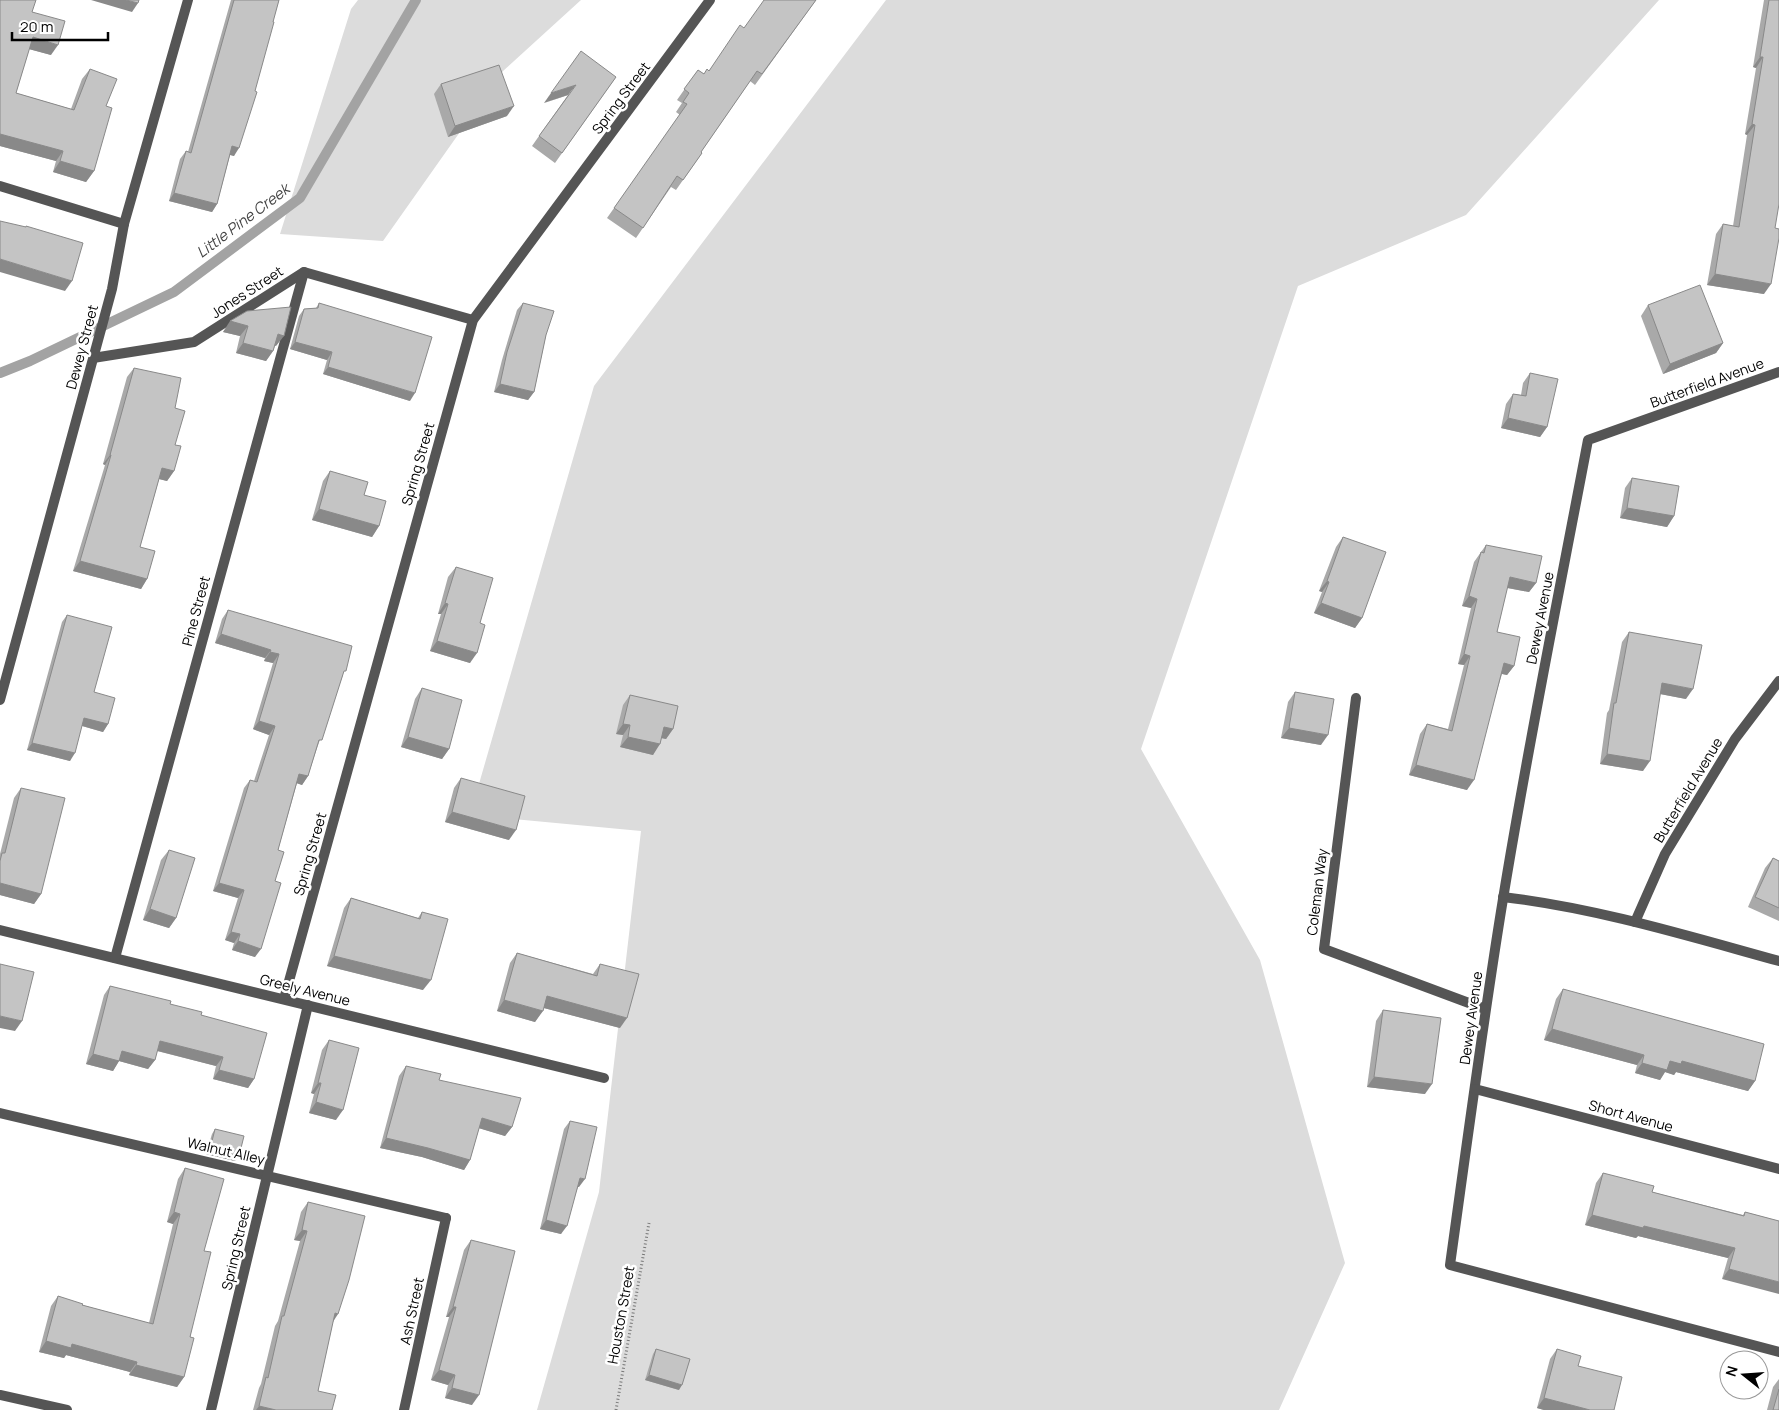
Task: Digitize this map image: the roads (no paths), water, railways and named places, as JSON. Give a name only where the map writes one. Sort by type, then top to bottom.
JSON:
[{"type":"street","name":"Dewey Street","points":[[0,700],[112,289],[124,224],[188,0]]},
{"type":"street","name":"Spring Street","points":[[284,999],[473,320],[710,0]]},
{"type":"street","points":[[0,186],[124,224]]},
{"type":"street","name":"Jones Street","points":[[93,358],[194,342],[304,272],[473,320]]},
{"type":"street","name":"Pine Street","points":[[115,958],[304,272]]},
{"type":"street","name":"Butterfield Avenue","points":[[1588,440],[1779,372]]},
{"type":"street","name":"Dewey Avenue","points":[[1588,440],[1521,789],[1485,1009],[1450,1266],[1779,1352]]},
{"type":"street","name":"Butterfield Avenue","points":[[1635,922],[1665,854],[1735,739],[1779,681]]},
{"type":"street","name":"Coleman Way","points":[[1356,698],[1324,949],[1485,1009]]},
{"type":"street","points":[[1503,897],[1544,902],[1635,922],[1779,961]]},
{"type":"street","name":"Greely Avenue","points":[[0,930],[604,1078]]},
{"type":"street","name":"Spring Street","points":[[211,1410],[308,1005]]},
{"type":"street","name":"Short Avenue","points":[[1475,1089],[1779,1169]]},
{"type":"street","name":"Walnut Alley","points":[[0,1113],[446,1218]]},
{"type":"street","name":"Ash Street","points":[[404,1410],[446,1218]]},
{"type":"street","points":[[0,1395],[67,1410]]},
{"type":"waterway","name":"Little Pine Creek","points":[[0,373],[30,361],[174,292],[300,198],[416,0]]}]
